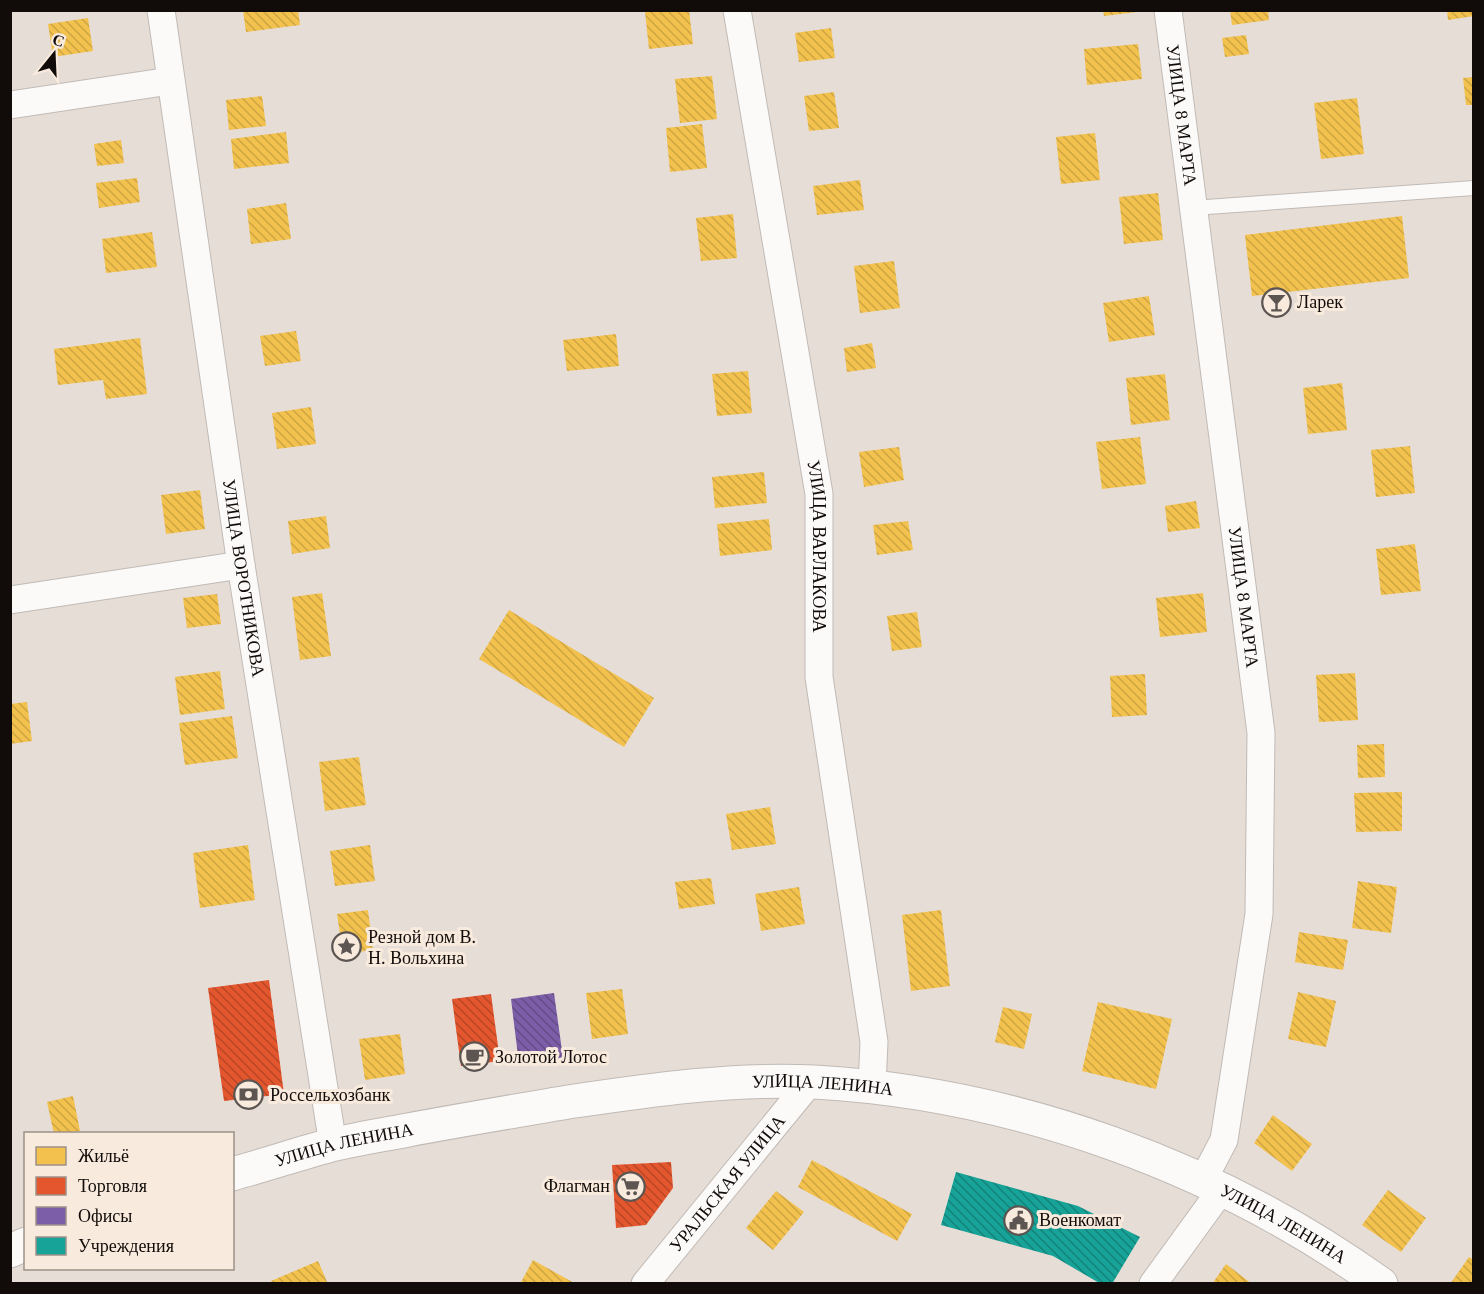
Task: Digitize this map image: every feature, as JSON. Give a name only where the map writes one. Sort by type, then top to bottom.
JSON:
[{"type":"main road","name":"УЛИЦА ЛЕНИНА","points":[[234,1173],[333,1144],[494,1114],[683,1085],[810,1082],[872,1086],[1006,1111],[1090,1136],[1213,1185],[1300,1231],[1382,1284]]},
{"type":"street","name":"УЛИЦА ВОРОТНИКОВА","points":[[160,10],[241,565],[333,1144]]},
{"type":"street","name":"УЛИЦА ВАРЛАКОВА","points":[[737,10],[819,494],[819,678],[874,1042],[872,1086]]},
{"type":"street","name":"УЛИЦА 8 МАРТА","points":[[1153,1284],[1213,1185],[1224,1140],[1259,914],[1261,733],[1168,10]]},
{"type":"street","points":[[10,105],[170,81]]},
{"type":"street","points":[[10,600],[241,565]]},
{"type":"street","name":"УРАЛЬСКАЯ УЛИЦА","points":[[645,1284],[810,1082]]},
{"type":"lane","points":[[1193,208],[1473,188]]},
{"type":"building: Жильё","points":[[243,10],[298,10],[300,25],[246,32]]},
{"type":"building: Жильё","points":[[689,10],[693,44],[649,49],[645,12]]},
{"type":"building: Жильё","points":[[1103,10],[1137,10],[1137,12],[1104,16]]},
{"type":"building: Жильё","points":[[1230,10],[1268,10],[1269,20],[1232,25]]},
{"type":"building: Жильё","points":[[1447,10],[1474,10],[1474,16],[1448,20]]},
{"type":"building: Жильё","points":[[88,18],[93,51],[53,57],[48,24]]},
{"type":"building: Жильё","points":[[831,28],[835,58],[799,62],[795,33]]},
{"type":"building: Жильё","points":[[1246,35],[1249,54],[1225,57],[1222,38]]},
{"type":"building: Жильё","points":[[1138,44],[1142,79],[1087,85],[1084,49]]},
{"type":"building: Жильё","points":[[712,76],[717,119],[680,123],[675,79]]},
{"type":"building: Жильё","points":[[1474,77],[1474,105],[1466,105],[1463,78]]},
{"type":"building: Жильё","points":[[834,92],[839,128],[809,131],[804,96]]},
{"type":"building: Жильё","points":[[262,96],[266,126],[229,130],[226,100]]},
{"type":"building: Жильё","points":[[1357,98],[1364,154],[1321,159],[1314,103]]},
{"type":"building: Жильё","points":[[702,124],[707,168],[670,172],[666,128]]},
{"type":"building: Жильё","points":[[286,132],[289,163],[234,169],[231,139]]},
{"type":"building: Жильё","points":[[1095,133],[1100,180],[1061,184],[1056,137]]},
{"type":"building: Жильё","points":[[121,140],[124,163],[97,166],[94,144]]},
{"type":"building: Жильё","points":[[137,178],[140,202],[99,208],[96,183]]},
{"type":"building: Жильё","points":[[860,180],[864,210],[817,215],[813,186]]},
{"type":"building: Жильё","points":[[1158,193],[1163,240],[1124,244],[1119,197]]},
{"type":"building: Жильё","points":[[286,203],[291,239],[251,244],[247,209]]},
{"type":"building: Жильё","points":[[733,214],[737,258],[701,261],[696,218]]},
{"type":"building: Жильё","points":[[1402,216],[1409,278],[1252,296],[1245,235]]},
{"type":"building: Жильё","points":[[152,232],[157,267],[106,273],[102,239]]},
{"type":"building: Жильё","points":[[894,261],[900,308],[860,313],[854,266]]},
{"type":"building: Жильё","points":[[1149,296],[1155,335],[1109,342],[1103,303]]},
{"type":"building: Жильё","points":[[296,331],[301,361],[265,366],[260,336]]},
{"type":"building: Жильё","points":[[616,334],[619,366],[567,371],[563,340]]},
{"type":"building: Жильё","points":[[140,338],[147,394],[106,399],[103,380],[58,385],[54,349]]},
{"type":"building: Жильё","points":[[872,343],[876,368],[847,372],[844,348]]},
{"type":"building: Жильё","points":[[748,371],[752,413],[717,416],[712,374]]},
{"type":"building: Жильё","points":[[1165,374],[1170,420],[1131,425],[1126,378]]},
{"type":"building: Жильё","points":[[1342,383],[1347,430],[1308,434],[1303,388]]},
{"type":"building: Жильё","points":[[311,407],[316,444],[277,449],[272,413]]},
{"type":"building: Жильё","points":[[1140,437],[1146,484],[1102,489],[1096,442]]},
{"type":"building: Жильё","points":[[1410,446],[1415,493],[1376,497],[1371,450]]},
{"type":"building: Жильё","points":[[899,447],[904,480],[864,487],[859,452]]},
{"type":"building: Жильё","points":[[764,472],[767,503],[715,508],[712,477]]},
{"type":"building: Жильё","points":[[200,490],[205,529],[166,534],[161,495]]},
{"type":"building: Жильё","points":[[1196,501],[1200,528],[1168,532],[1165,506]]},
{"type":"building: Жильё","points":[[326,516],[330,548],[292,554],[288,521]]},
{"type":"building: Жильё","points":[[769,519],[772,550],[720,556],[717,524]]},
{"type":"building: Жильё","points":[[908,521],[913,550],[877,555],[873,525]]},
{"type":"building: Жильё","points":[[1415,544],[1421,591],[1381,595],[1376,549]]},
{"type":"building: Жильё","points":[[322,593],[331,656],[300,660],[292,597]]},
{"type":"building: Жильё","points":[[1203,593],[1207,632],[1160,637],[1156,598]]},
{"type":"building: Жильё","points":[[217,594],[221,624],[187,628],[183,598]]},
{"type":"building: Жильё","points":[[509,610],[654,698],[624,747],[479,659]]},
{"type":"building: Жильё","points":[[917,612],[922,647],[892,651],[887,616]]},
{"type":"building: Жильё","points":[[220,671],[225,709],[180,715],[175,677]]},
{"type":"building: Жильё","points":[[1355,673],[1358,720],[1319,722],[1316,675]]},
{"type":"building: Жильё","points":[[1145,674],[1147,715],[1112,717],[1110,676]]},
{"type":"building: Жильё","points":[[27,702],[32,741],[10,744],[10,704]]},
{"type":"building: Жильё","points":[[232,716],[238,758],[185,765],[179,723]]},
{"type":"building: Жильё","points":[[1384,744],[1385,777],[1358,778],[1357,745]]},
{"type":"building: Жильё","points":[[359,757],[366,805],[325,811],[319,762]]},
{"type":"building: Жильё","points":[[1402,792],[1402,831],[1356,832],[1354,793]]},
{"type":"building: Жильё","points":[[770,807],[776,844],[732,850],[726,814]]},
{"type":"building: Жильё","points":[[248,845],[255,900],[200,908],[193,853]]},
{"type":"building: Жильё","points":[[370,845],[375,881],[335,886],[330,851]]},
{"type":"building: Жильё","points":[[711,878],[715,904],[679,909],[675,882]]},
{"type":"building: Жильё","points":[[1358,881],[1397,887],[1391,933],[1352,928]]},
{"type":"building: Жильё","points":[[799,887],[805,924],[761,931],[755,894]]},
{"type":"building: Жильё","points":[[368,910],[373,950],[343,954],[337,914]]},
{"type":"building: Жильё","points":[[941,910],[950,986],[911,991],[902,915]]},
{"type":"building: Жильё","points":[[1299,932],[1348,940],[1343,970],[1295,962]]},
{"type":"building: Жильё","points":[[622,989],[628,1034],[592,1039],[586,993]]},
{"type":"building: Жильё","points":[[1298,992],[1336,1001],[1326,1047],[1288,1039]]},
{"type":"building: Жильё","points":[[1098,1002],[1172,1019],[1156,1089],[1082,1071]]},
{"type":"building: Жильё","points":[[1003,1007],[1032,1014],[1024,1049],[995,1042]]},
{"type":"building: Жильё","points":[[400,1034],[405,1074],[365,1080],[359,1039]]},
{"type":"building: Жильё","points":[[73,1096],[80,1131],[54,1132],[47,1102]]},
{"type":"building: Жильё","points":[[1273,1115],[1312,1144],[1292,1171],[1254,1143]]},
{"type":"building: Жильё","points":[[812,1160],[912,1214],[897,1241],[798,1187]]},
{"type":"building: Жильё","points":[[1388,1190],[1426,1218],[1401,1252],[1362,1225]]},
{"type":"building: Жильё","points":[[776,1191],[804,1212],[773,1250],[746,1228]]},
{"type":"building: Жильё","points":[[1469,1257],[1474,1260],[1474,1284],[1450,1284]]},
{"type":"building: Жильё","points":[[533,1260],[576,1284],[520,1284]]},
{"type":"building: Жильё","points":[[318,1261],[328,1284],[272,1284],[271,1281]]},
{"type":"building: Жильё","points":[[1226,1264],[1252,1284],[1212,1284]]},
{"type":"building: Торговля","points":[[269,980],[284,1094],[224,1101],[208,988]]},
{"type":"building: Торговля","points":[[491,994],[500,1061],[461,1066],[452,999]]},
{"type":"building: Торговля","points":[[671,1162],[673,1188],[646,1225],[616,1228],[612,1165]]},
{"type":"building: Офисы","points":[[554,993],[563,1058],[519,1064],[511,999]]},
{"type":"building: Учреждения","points":[[956,1172],[1078,1206],[1140,1237],[1112,1284],[1101,1284],[1053,1256],[941,1225]]},
{"type":"place","name":"Ларек","points":[[1276,302]]},
{"type":"place","name":"Резной дом В. Н. Вольхина","points":[[347,947]]},
{"type":"place","name":"Золотой Лотос","points":[[474,1057]]},
{"type":"place","name":"Россельхозбанк","points":[[249,1095]]},
{"type":"place","name":"Флагман","points":[[631,1186]]},
{"type":"place","name":"Военкомат","points":[[1018,1220]]}]
